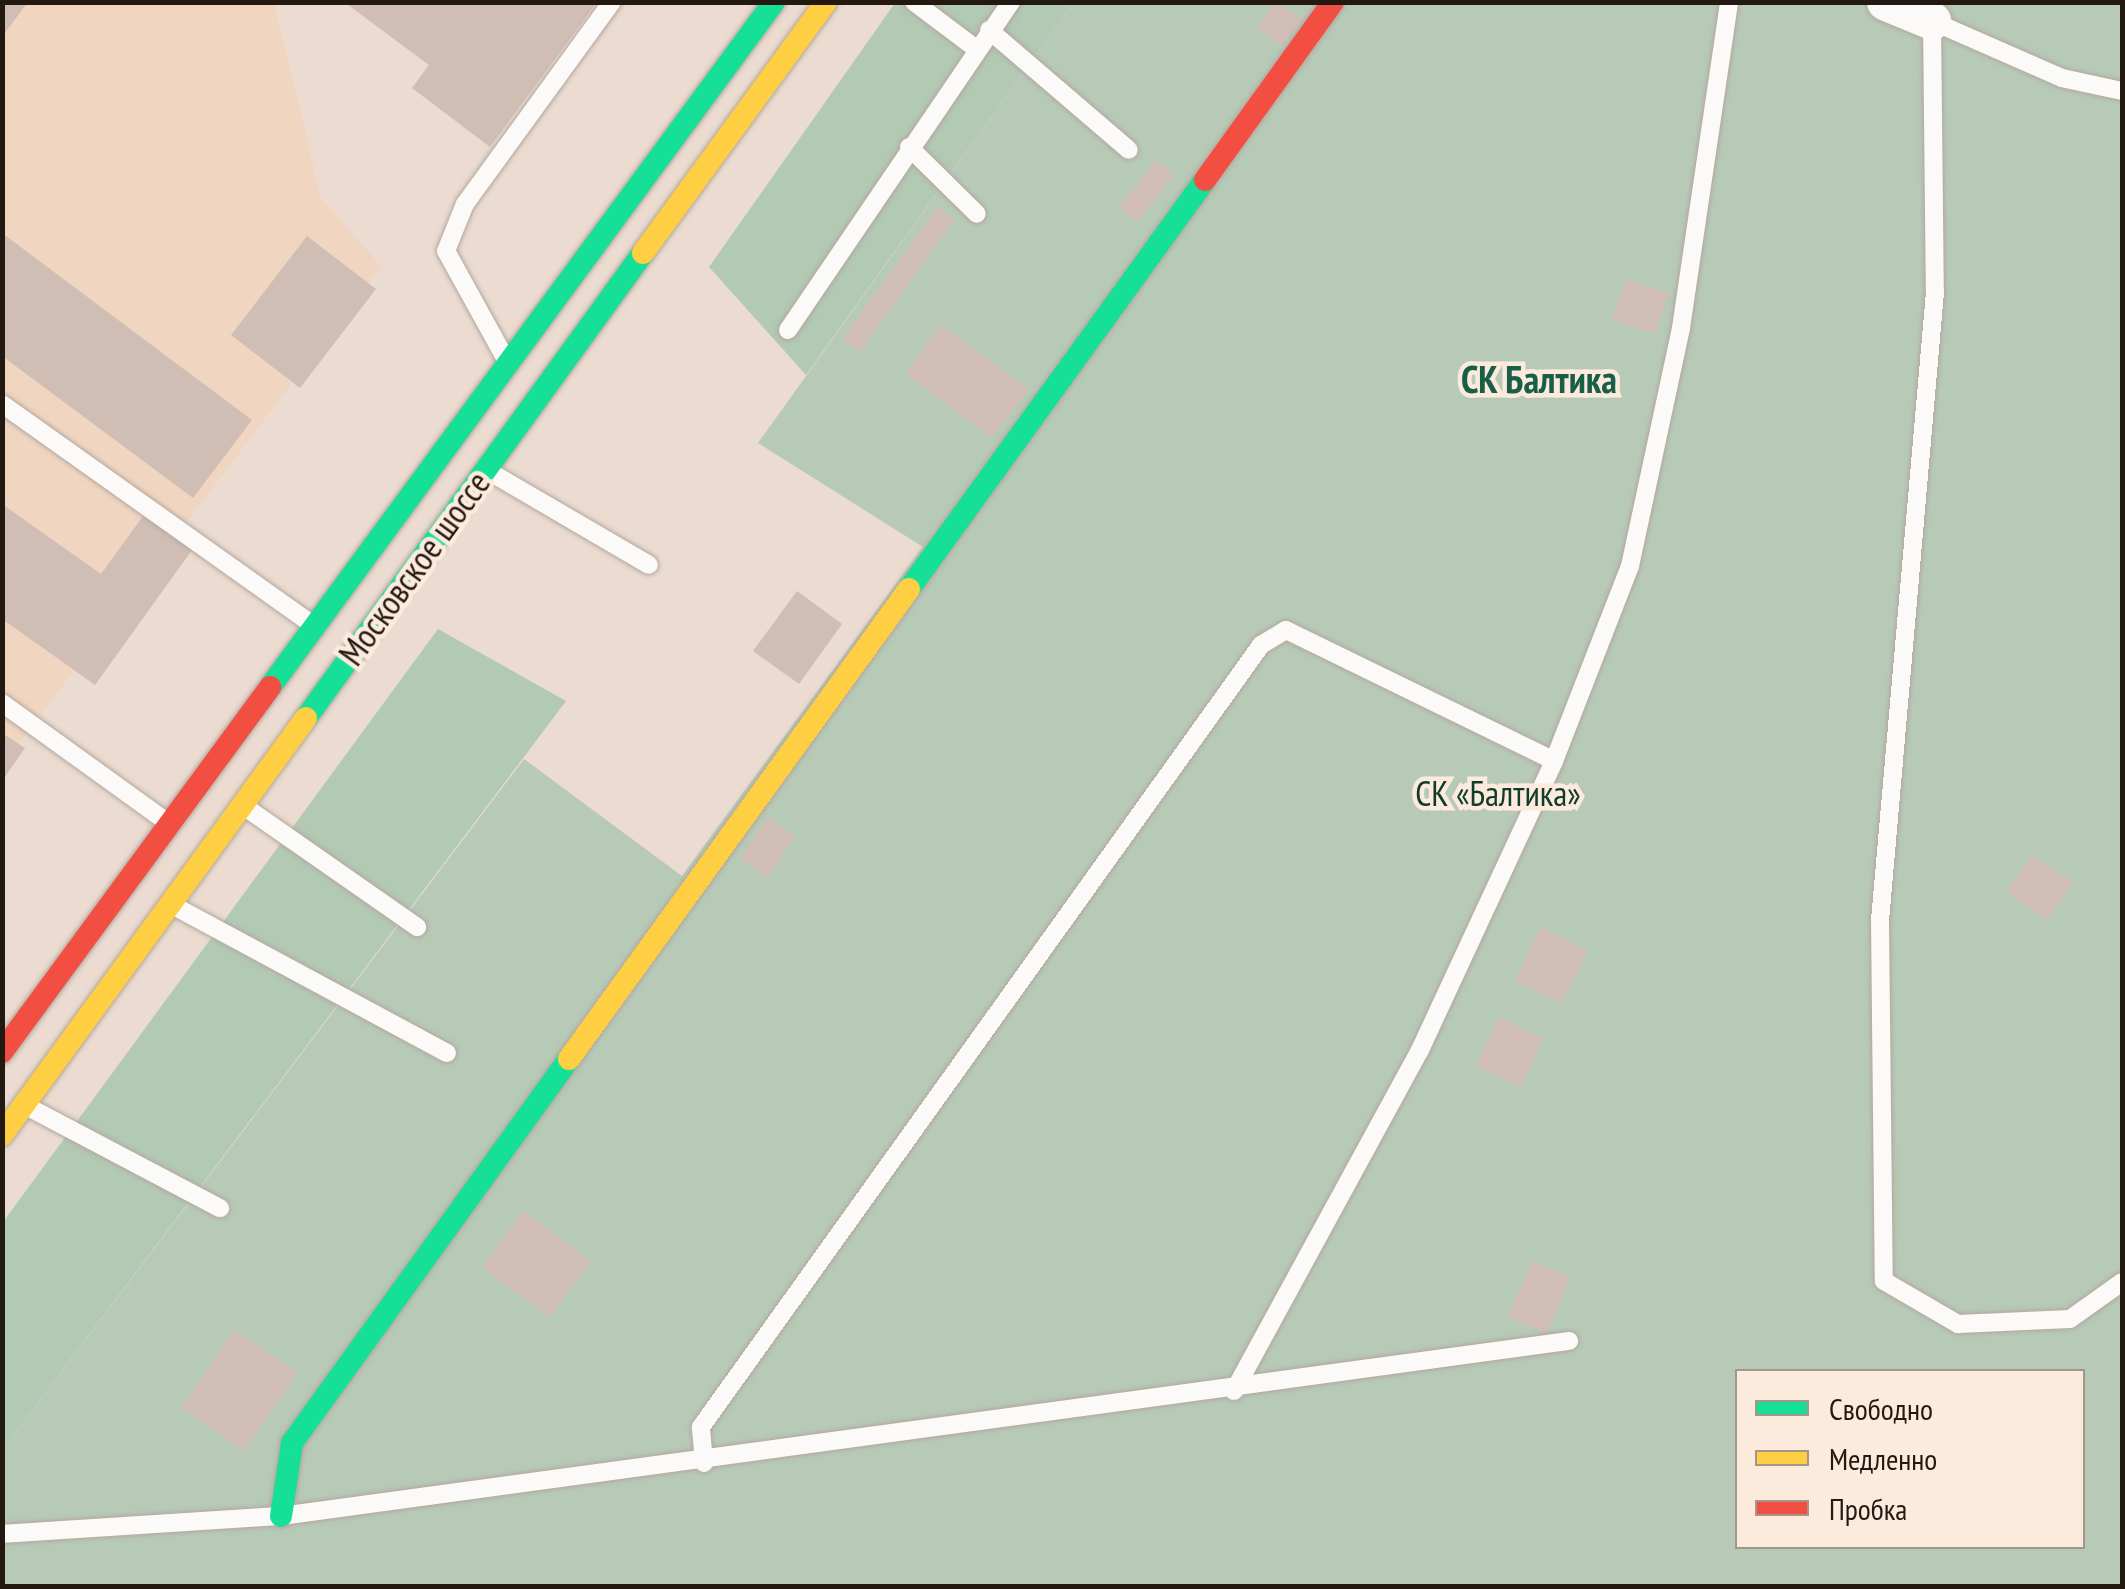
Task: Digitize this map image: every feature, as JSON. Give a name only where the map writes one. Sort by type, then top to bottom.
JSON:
[{"type":"main road","name":"Московское шоссе","points":[[2,1052],[774,2]]},
{"type":"main road","name":"Московское шоссе","points":[[2,1135],[826,2]]},
{"type":"main road","points":[[281,1516],[292,1443],[1333,2]]},
{"type":"street","points":[[1886,2],[1932,21]]},
{"type":"lane","points":[[508,364],[446,251],[466,204],[612,2]]},
{"type":"lane","points":[[914,2],[975,48]]},
{"type":"lane","points":[[788,330],[975,48],[1010,2]]},
{"type":"lane","points":[[1234,1391],[1420,1050],[1554,761],[1630,566],[1682,328],[1729,2]]},
{"type":"lane","points":[[2122,91],[2062,78],[1932,21],[1934,292],[1880,921],[1884,1281],[1958,1324],[2070,1319],[2122,1282]]},
{"type":"lane","points":[[989,30],[1129,150]]},
{"type":"lane","points":[[909,147],[977,214]]},
{"type":"lane","points":[[2,404],[315,627]]},
{"type":"lane","points":[[485,470],[649,566]]},
{"type":"lane","points":[[704,1463],[701,1426],[1262,644],[1286,630],[1554,761]]},
{"type":"lane","points":[[2,703],[170,824]]},
{"type":"lane","points":[[242,806],[417,926]]},
{"type":"lane","points":[[170,904],[447,1053]]},
{"type":"lane","points":[[24,1105],[220,1208]]},
{"type":"lane","points":[[2,1534],[281,1516],[704,1463],[1569,1342]]},
{"type":"shaded area","points":[[3,3],[274,3],[321,198],[381,266],[3,764]]},
{"type":"green space","points":[[895,3],[1073,3],[806,375],[709,267]]},
{"type":"green space","name":"СК «Балтика»","points":[[1073,3],[2122,3],[2122,1586],[3,1586],[3,1449],[524,759],[682,876],[923,547],[758,443]]},
{"type":"green space","points":[[438,629],[566,701],[3,1449],[3,1222]]},
{"type":"building","points":[[2,2],[28,2],[2,37]]},
{"type":"building","points":[[344,2],[597,2],[490,147],[412,88],[429,65]]},
{"type":"building","points":[[1275,2],[1302,19],[1283,46],[1257,28]]},
{"type":"building","points":[[1156,160],[1174,175],[1137,222],[1119,207]]},
{"type":"building","points":[[938,207],[955,219],[860,352],[842,339]]},
{"type":"building","points":[[2,233],[252,420],[193,498],[2,356]]},
{"type":"building","points":[[307,236],[376,289],[300,388],[231,335]]},
{"type":"building","points":[[1626,279],[1669,293],[1655,334],[1612,320]]},
{"type":"building","points":[[941,325],[1029,389],[992,438],[905,373]]},
{"type":"building","points":[[2,504],[101,574],[143,516],[192,550],[95,685],[2,619]]},
{"type":"building","points":[[797,591],[842,624],[799,684],[753,651]]},
{"type":"building","points":[[2,733],[25,748],[2,781]]},
{"type":"building","points":[[768,817],[795,836],[767,878],[740,859]]},
{"type":"building","points":[[2032,855],[2073,882],[2047,920],[2006,892]]},
{"type":"building","points":[[1541,927],[1588,951],[1561,1004],[1515,980]]},
{"type":"building","points":[[1499,1017],[1543,1038],[1521,1087],[1476,1066]]},
{"type":"building","points":[[523,1211],[591,1261],[550,1317],[482,1268]]},
{"type":"building","points":[[1532,1261],[1570,1277],[1547,1333],[1508,1317]]},
{"type":"building","points":[[234,1330],[298,1372],[244,1451],[181,1408]]},
{"type":"traffic: fast","points":[[270,687],[774,2]]},
{"type":"traffic: fast","points":[[909,589],[1205,180]]},
{"type":"traffic: fast","points":[[306,718],[643,253]]},
{"type":"traffic: fast","points":[[281,1516],[292,1443],[569,1059]]},
{"type":"traffic: slow","points":[[643,253],[826,2]]},
{"type":"traffic: slow","points":[[569,1059],[909,589]]},
{"type":"traffic: slow","points":[[2,1135],[306,718]]},
{"type":"traffic: jam","points":[[1205,180],[1333,2]]},
{"type":"traffic: jam","points":[[2,1052],[270,687]]},
{"type":"district","name":"СК Балтика","points":[[1539,379]]}]
